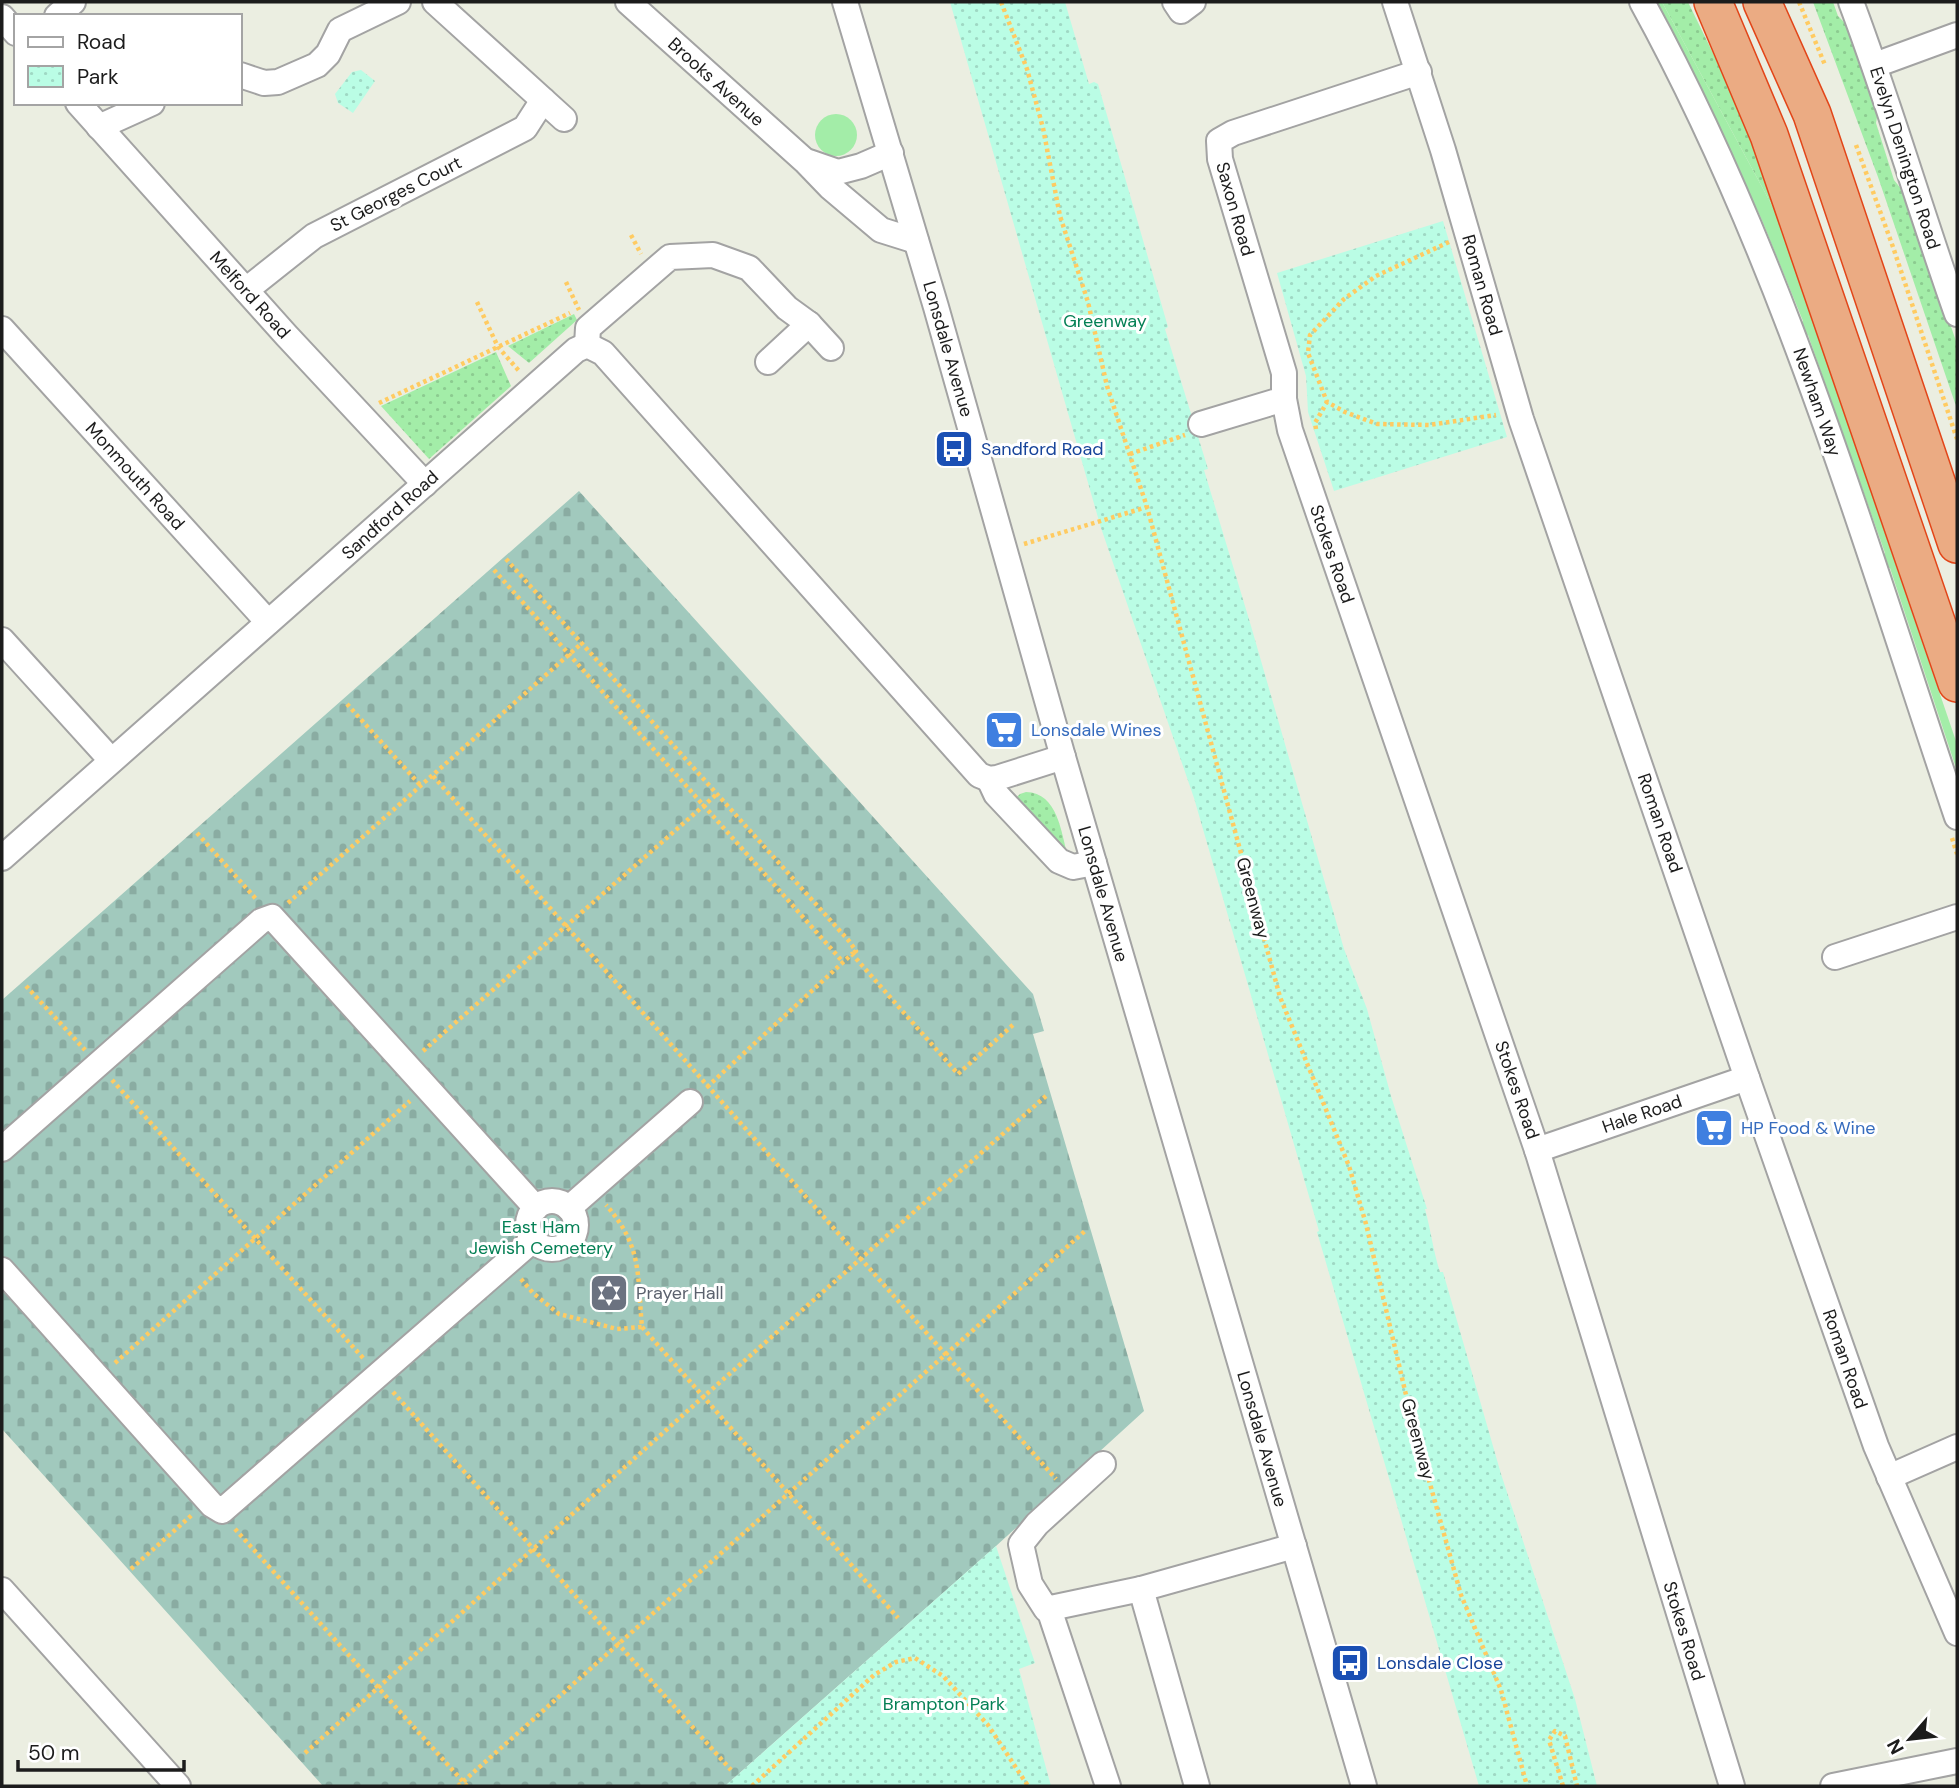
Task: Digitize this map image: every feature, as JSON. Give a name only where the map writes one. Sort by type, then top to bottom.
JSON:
[{"type":"highway","points":[[1713,2],[1769,135],[1957,683]]},
{"type":"highway","points":[[1762,2],[1812,114],[1957,544]]},
{"type":"street","points":[[59,14],[73,2]]},
{"type":"street","points":[[242,76],[264,83],[278,82],[317,65],[328,54],[340,30],[398,2]]},
{"type":"street","points":[[435,2],[564,119]]},
{"type":"street","name":"Brooks Avenue","points":[[628,2],[805,161],[830,187],[881,230],[916,241]]},
{"type":"street","name":"Lonsdale Avenue","points":[[845,2],[1364,1786]]},
{"type":"street","points":[[1175,2],[1181,10],[1193,2]]},
{"type":"street","name":"Roman Road","points":[[1395,2],[1419,72],[1521,419],[1747,1078],[1876,1446],[1957,1633]]},
{"type":"street","name":"Newham Way","points":[[1642,2],[1665,42],[1749,222],[1793,332],[1957,817]]},
{"type":"street","name":"Evelyn Denington Road","points":[[1852,2],[1957,314]]},
{"type":"street","points":[[2,18],[14,31]]},
{"type":"street","points":[[1875,65],[1957,35]]},
{"type":"street","name":"Saxon Road","points":[[1284,399],[1284,373],[1220,159],[1219,141],[1233,133],[1419,72]]},
{"type":"street","name":"St Georges Court","points":[[246,290],[314,236],[525,128],[543,100]]},
{"type":"street","name":"Melford Road","points":[[80,105],[425,484]]},
{"type":"street","points":[[99,127],[148,105]]},
{"type":"street","name":"Brooks Avenue","points":[[805,161],[838,172],[861,166],[891,153]]},
{"type":"street","points":[[831,348],[749,268],[713,255],[694,254],[670,257],[588,328],[587,345],[603,353],[979,775],[989,779],[1063,757]]},
{"type":"street","points":[[768,362],[809,324]]},
{"type":"street","name":"Monmouth Road","points":[[2,329],[268,622]]},
{"type":"street","name":"Sandford Road","points":[[2,858],[576,350],[587,345]]},
{"type":"street","points":[[1198,428],[1284,399]]},
{"type":"street","name":"Stokes Road","points":[[1284,399],[1299,458],[1537,1150],[1732,1786]]},
{"type":"street","points":[[2,640],[111,760]]},
{"type":"street","points":[[989,779],[996,794],[1059,861],[1073,867],[1094,863]]},
{"type":"street","points":[[2,1149],[261,921],[272,917],[536,1208]]},
{"type":"street","points":[[1835,957],[1957,917]]},
{"type":"street","name":"Hale Road","points":[[1537,1150],[1747,1078]]},
{"type":"street","points":[[569,1208],[699,1094]]},
{"type":"street","points":[[551,1201],[569,1208],[576,1219],[570,1242],[555,1249],[533,1240],[528,1227],[536,1208],[551,1201]]},
{"type":"street","points":[[2,1270],[215,1506],[533,1240]]},
{"type":"street","points":[[1889,1477],[1957,1447]]},
{"type":"street","points":[[1103,1464],[1037,1524],[1021,1544],[1030,1584],[1047,1609],[1108,1786]]},
{"type":"street","points":[[1047,1609],[1141,1589],[1294,1546]]},
{"type":"street","points":[[1141,1589],[1197,1786]]},
{"type":"street","points":[[2,1590],[178,1786]]},
{"type":"street","points":[[1833,1786],[1957,1760]]},
{"type":"path","name":"Greenway","points":[[1001,2],[1027,69],[1043,128],[1060,216],[1088,302],[1107,386],[1147,507],[1280,997],[1352,1178],[1366,1224],[1410,1412],[1461,1595],[1502,1690],[1527,1786]]},
{"type":"path","points":[[1800,2],[1829,75]]},
{"type":"path","points":[[1853,136],[1957,439]]},
{"type":"path","points":[[1454,240],[1376,276],[1344,299],[1310,335],[1308,353],[1328,402],[1345,412],[1377,424],[1429,425],[1496,414],[1500,421]]},
{"type":"path","points":[[477,302],[498,347],[534,387]]},
{"type":"path","points":[[359,412],[579,309]]},
{"type":"path","points":[[1318,437],[1315,423],[1328,402]]},
{"type":"path","points":[[1130,454],[1198,428]]},
{"type":"path","points":[[1005,548],[1147,507]]},
{"type":"path","points":[[506,559],[856,951],[699,1094]]},
{"type":"path","points":[[494,570],[843,962]]},
{"type":"path","points":[[197,833],[272,917],[582,643]]},
{"type":"path","points":[[346,704],[421,786]]},
{"type":"path","points":[[433,776],[566,927],[699,1094],[863,1259],[1056,1480]]},
{"type":"path","points":[[407,1065],[717,794]]},
{"type":"path","points":[[852,954],[958,1074],[1014,1024]]},
{"type":"path","points":[[99,1377],[426,1087]]},
{"type":"path","points":[[305,1754],[702,1398],[1046,1096]]},
{"type":"path","points":[[591,1189],[623,1224],[636,1254],[642,1327],[898,1618]]},
{"type":"path","points":[[131,1569],[215,1506],[463,1785],[1085,1231]]},
{"type":"path","points":[[508,1262],[533,1293],[559,1314],[617,1329],[642,1327]]},
{"type":"path","points":[[752,1786],[874,1675],[896,1662],[915,1658],[943,1676],[989,1725],[1028,1786]]},
{"type":"path","points":[[1563,1786],[1549,1740],[1555,1731],[1565,1736],[1577,1786]]},
{"type":"green space","name":"Greenway","points":[[950,2],[1065,2],[1089,84],[1098,84],[1168,327],[1165,329],[1208,469],[1204,470],[1344,949],[1367,1009],[1427,1209],[1440,1272],[1443,1272],[1501,1474],[1575,1699],[1597,1786],[1479,1786],[1317,1232],[1319,1231],[1194,798],[1101,528]]},
{"type":"green space","points":[[1657,2],[1662,2],[1775,211],[1957,744],[1957,771],[1890,568],[1882,567],[1879,558],[1885,553],[1808,335],[1799,334],[1796,327],[1803,321],[1761,218],[1679,44],[1671,44],[1666,34],[1671,27]]},
{"type":"green space","points":[[1662,2],[1688,2],[1731,90],[1778,209],[1775,211]]},
{"type":"green space","points":[[1813,2],[1833,2],[1838,16],[1852,30],[1879,106],[1876,123],[1894,180],[1906,195],[1957,344],[1957,409],[1878,177]]},
{"type":"green space","points":[[361,70],[375,81],[353,113],[338,103],[335,94],[352,72]]},
{"type":"green space","points":[[836,114],[851,120],[857,135],[851,150],[836,156],[821,150],[815,135],[821,120]]},
{"type":"green space","points":[[1443,221],[1507,437],[1334,491],[1308,412],[1306,376],[1277,273]]},
{"type":"green space","points":[[574,314],[577,320],[529,363],[508,346]]},
{"type":"green space","points":[[496,352],[511,386],[429,459],[381,406]]},
{"type":"green space","name":"East Ham Jewish Cemetery","points":[[579,491],[1033,994],[1044,1031],[1033,1034],[1144,1411],[725,1786],[323,1786],[2,1429],[2,1000]]},
{"type":"green space","points":[[1026,792],[1037,794],[1052,806],[1068,857],[1013,801]]},
{"type":"green space","name":"Brampton Park","points":[[996,1546],[1035,1663],[1019,1669],[1051,1786],[725,1786]]},
{"type":"place","name":"Sandford Road","points":[[954,449]]},
{"type":"place","name":"Lonsdale Wines","points":[[1004,730]]},
{"type":"place","name":"HP Food & Wine","points":[[1714,1128]]},
{"type":"place","name":"Prayer Hall","points":[[609,1293]]},
{"type":"place","name":"Lonsdale Close","points":[[1350,1663]]}]
